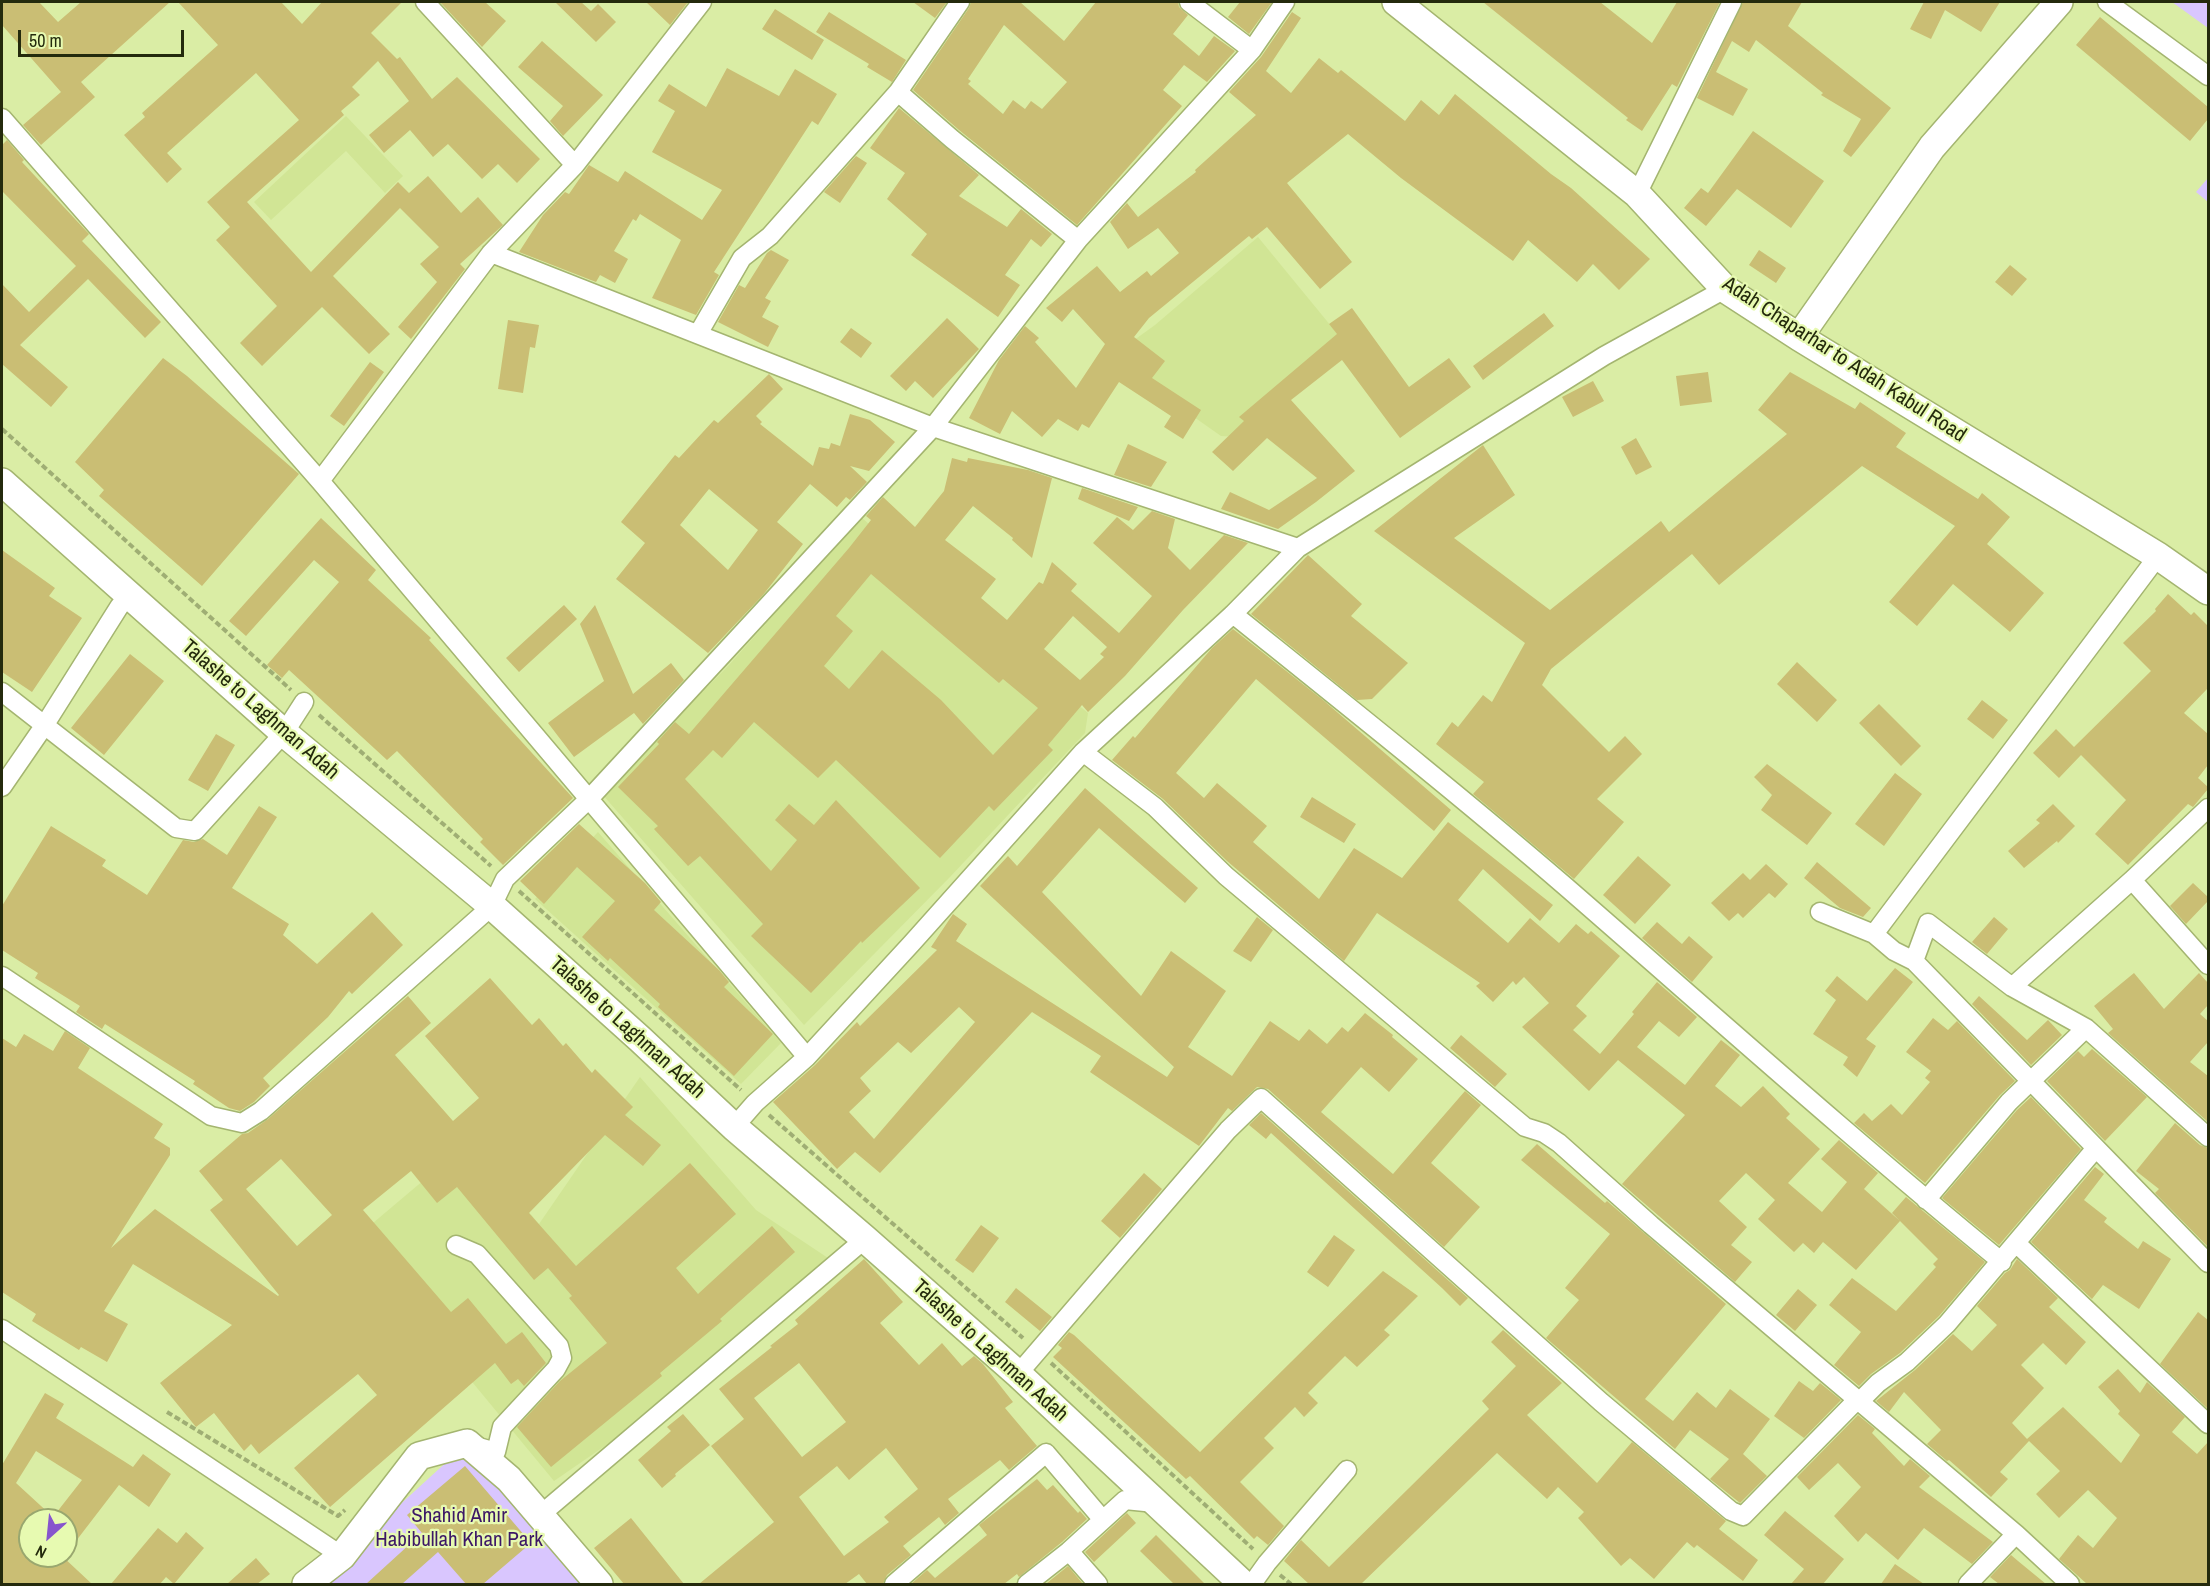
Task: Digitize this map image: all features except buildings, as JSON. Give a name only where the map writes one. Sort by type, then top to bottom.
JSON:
[{"type":"main road","name":"Adah Chaparhar to Adah Kabul Road","points":[[1396,2],[1637,194],[1725,289],[1799,337],[2158,556],[2208,591]]},
{"type":"main road","points":[[1799,337],[1932,147],[2059,2]]},
{"type":"main road","name":"Talashe to Laghman Adah","points":[[2,482],[284,733],[492,906],[734,1127],[1018,1374],[1243,1584]]},
{"type":"main road","points":[[306,1584],[342,1556],[419,1456],[467,1443],[509,1479],[599,1584]]},
{"type":"street","points":[[425,2],[575,165]]},
{"type":"street","points":[[320,481],[491,253],[575,165],[702,2]]},
{"type":"street","points":[[698,334],[742,258],[770,236],[897,92],[960,2]]},
{"type":"street","points":[[1189,2],[1252,50]]},
{"type":"street","points":[[2,976],[211,1116],[242,1123],[261,1111],[492,906],[505,879],[588,800],[933,427],[1078,240],[1252,50],[1285,2]]},
{"type":"street","points":[[1637,194],[1732,2]]},
{"type":"street","points":[[2107,2],[2208,76]]},
{"type":"street","points":[[897,92],[1078,240]]},
{"type":"street","points":[[2,117],[320,481],[807,1057]]},
{"type":"street","points":[[491,253],[933,427],[1298,548]]},
{"type":"street","points":[[734,1127],[755,1103],[807,1057],[1083,752],[1233,614],[1298,548],[1604,356],[1725,289]]},
{"type":"street","points":[[1874,934],[2158,556]]},
{"type":"street","points":[[2,787],[129,595]]},
{"type":"street","points":[[1233,614],[1430,773],[1624,946],[2001,1262]]},
{"type":"street","points":[[2,692],[176,828],[195,831],[284,733],[304,702]]},
{"type":"street","points":[[1083,752],[1155,807],[1226,876],[1525,1127],[1544,1133],[1559,1143],[1651,1225],[2016,1534],[2070,1584]]},
{"type":"street","points":[[2012,987],[2132,880],[2208,808]]},
{"type":"street","points":[[2132,880],[2208,965]]},
{"type":"street","points":[[1820,912],[1874,934],[1894,951],[1914,961],[2208,1263]]},
{"type":"street","points":[[1914,961],[1928,923],[2012,987],[2086,1028],[2208,1137]]},
{"type":"street","points":[[1926,1200],[2009,1102],[2086,1028]]},
{"type":"street","points":[[1018,1374],[1228,1130],[1261,1098],[1601,1402],[1731,1511],[1743,1516],[1852,1405],[1907,1362],[1947,1324],[2096,1148]]},
{"type":"street","points":[[539,1516],[865,1239]]},
{"type":"street","points":[[2016,1243],[2208,1425]]},
{"type":"street","points":[[456,1245],[477,1254],[559,1346],[562,1358],[556,1369],[502,1427],[496,1452],[467,1443]]},
{"type":"street","points":[[2,1329],[342,1556]]},
{"type":"street","points":[[894,1584],[1046,1453],[1103,1520],[1069,1551]]},
{"type":"street","points":[[1252,1584],[1347,1470]]},
{"type":"street","points":[[1027,1584],[1069,1551],[1125,1500],[1155,1503]]},
{"type":"street","points":[[1968,1584],[2016,1534]]},
{"type":"street","points":[[1069,1551],[1098,1584]]},
{"type":"path","points":[[2,429],[304,702],[755,1103],[1038,1350],[1291,1584]]},
{"type":"path","points":[[162,1409],[338,1516],[347,1508]]},
{"type":"shaded area","points":[[346,116],[403,176],[385,193],[346,151],[271,220],[254,202]]},
{"type":"shaded area","points":[[1258,237],[1340,337],[1238,437],[1221,436],[1147,384],[1112,356],[1155,325]]},
{"type":"shaded area","points":[[861,517],[974,618],[1088,713],[1085,733],[950,877],[804,1025],[602,794],[729,665]]},
{"type":"shaded area","points":[[598,832],[781,1043],[741,1084],[535,899]]},
{"type":"shaded area","points":[[640,1077],[756,1210],[831,1260],[670,1401],[554,1481],[354,1239],[469,1142],[539,1224]]},
{"type":"green space","points":[[2172,2],[2208,2],[2208,28]]},
{"type":"green space","points":[[2208,178],[2208,202],[2196,192]]},
{"type":"green space","name":"Shahid Amir Habibullah Khan Park","points":[[463,1447],[580,1584],[313,1584]]}]
